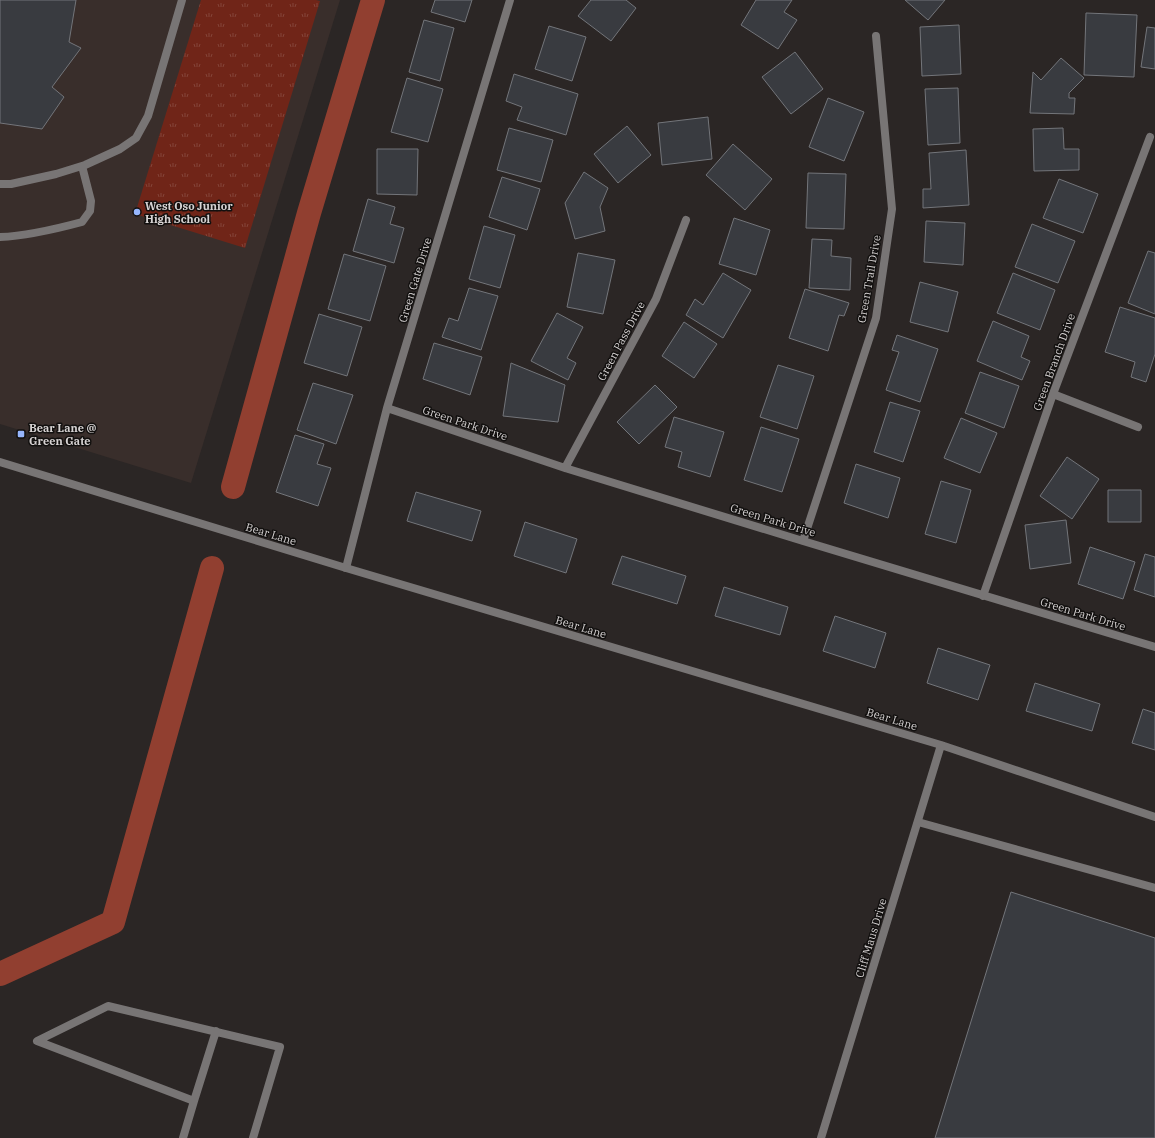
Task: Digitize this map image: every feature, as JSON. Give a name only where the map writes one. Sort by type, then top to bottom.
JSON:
[{"type":"street","points":[[0,184],[11,184],[56,174],[82,166],[120,149],[136,138],[148,116],[182,0]]},
{"type":"street","name":"Green Gate Drive","points":[[346,568],[387,408],[510,0]]},
{"type":"street","name":"Green Trail Drive","points":[[803,541],[876,318],[890,224],[892,209],[876,36]]},
{"type":"street","name":"Green Branch Drive","points":[[983,596],[1053,394],[1150,137]]},
{"type":"street","points":[[0,237],[9,237],[54,229],[82,222],[90,211],[91,201],[82,166]]},
{"type":"street","name":"Green Pass Drive","points":[[565,468],[656,298],[686,220]]},
{"type":"street","points":[[1053,394],[1138,426]]},
{"type":"street","name":"Green Park Drive","points":[[387,408],[565,468],[1155,647]]},
{"type":"street","name":"Bear Lane","points":[[0,462],[346,568],[941,745],[1155,817]]},
{"type":"street","name":"Cliff Maus Drive","points":[[821,1138],[941,745]]},
{"type":"street","points":[[918,822],[1155,888]]},
{"type":"street","points":[[194,1101],[38,1041],[108,1006],[280,1047],[253,1138]]},
{"type":"street","points":[[183,1138],[216,1031]]},
{"type":"shaded area","name":"West Oso Junior High School","points":[[0,0],[340,0],[191,483],[0,424]]},
{"type":"green space","points":[[201,0],[320,1],[245,248],[135,214]]},
{"type":"building","points":[[0,0],[76,0],[69,42],[81,48],[52,87],[64,97],[42,129],[0,123]]},
{"type":"building","points":[[435,0],[472,0],[465,22],[431,12]]},
{"type":"building","points":[[591,0],[626,0],[636,8],[611,41],[578,16]]},
{"type":"building","points":[[756,0],[792,0],[784,12],[797,20],[778,49],[741,25]]},
{"type":"building","points":[[905,0],[945,0],[928,20]]},
{"type":"building","points":[[1086,13],[1137,15],[1134,77],[1084,75]]},
{"type":"building","points":[[424,20],[454,28],[440,81],[409,72]]},
{"type":"building","points":[[959,25],[961,74],[922,76],[920,27]]},
{"type":"building","points":[[549,26],[586,37],[572,81],[535,69]]},
{"type":"building","points":[[1147,27],[1155,28],[1155,69],[1141,67]]},
{"type":"building","points":[[795,52],[823,89],[791,114],[762,77]]},
{"type":"building","points":[[1061,58],[1084,78],[1069,93],[1069,98],[1075,98],[1074,114],[1030,113],[1033,72],[1041,80]]},
{"type":"building","points":[[514,74],[578,94],[566,135],[517,120],[522,107],[506,101]]},
{"type":"building","points":[[407,78],[443,89],[428,142],[391,132]]},
{"type":"building","points":[[958,88],[960,143],[928,145],[925,89]]},
{"type":"building","points":[[828,98],[864,112],[844,161],[809,147]]},
{"type":"building","points":[[708,117],[712,159],[662,165],[658,123]]},
{"type":"building","points":[[627,126],[651,155],[618,183],[594,154]]},
{"type":"building","points":[[509,128],[553,140],[541,182],[497,170]]},
{"type":"building","points":[[1063,128],[1064,149],[1079,149],[1079,170],[1034,171],[1033,129]]},
{"type":"building","points":[[733,144],[772,179],[745,210],[706,175]]},
{"type":"building","points":[[377,149],[418,149],[417,195],[377,194]]},
{"type":"building","points":[[966,150],[969,205],[923,208],[923,189],[931,189],[929,153]]},
{"type":"building","points":[[584,172],[608,188],[600,207],[605,231],[575,239],[565,203]]},
{"type":"building","points":[[808,173],[846,174],[844,229],[806,228]]},
{"type":"building","points":[[502,177],[540,189],[527,230],[489,217]]},
{"type":"building","points":[[1059,179],[1098,194],[1083,233],[1043,218]]},
{"type":"building","points":[[368,199],[395,207],[390,224],[404,228],[394,263],[353,251]]},
{"type":"building","points":[[734,218],[770,230],[756,275],[719,264]]},
{"type":"building","points":[[926,221],[965,223],[963,265],[924,262]]},
{"type":"building","points":[[1032,224],[1075,241],[1058,283],[1015,267]]},
{"type":"building","points":[[484,226],[515,235],[500,288],[469,279]]},
{"type":"building","points":[[812,239],[832,240],[831,256],[851,258],[850,290],[809,288]]},
{"type":"building","points":[[1148,251],[1155,253],[1155,314],[1128,303]]},
{"type":"building","points":[[578,253],[615,260],[603,314],[567,307]]},
{"type":"building","points":[[344,254],[386,266],[370,321],[328,309]]},
{"type":"building","points":[[723,273],[751,290],[723,338],[686,315],[695,299],[703,305]]},
{"type":"building","points":[[1013,273],[1055,290],[1040,330],[997,313]]},
{"type":"building","points":[[920,282],[958,292],[948,332],[910,322]]},
{"type":"building","points":[[469,288],[498,296],[481,350],[442,337],[449,318],[458,321]]},
{"type":"building","points":[[805,289],[849,303],[844,316],[839,315],[828,351],[789,338]]},
{"type":"building","points":[[1120,307],[1155,318],[1155,354],[1146,382],[1131,377],[1135,362],[1105,352]]},
{"type":"building","points":[[557,313],[583,327],[567,358],[576,363],[568,380],[531,361]]},
{"type":"building","points":[[319,314],[362,327],[347,376],[304,363]]},
{"type":"building","points":[[993,321],[1029,336],[1021,357],[1030,361],[1022,380],[977,361]]},
{"type":"building","points":[[684,322],[717,344],[694,378],[662,356]]},
{"type":"building","points":[[897,335],[938,349],[920,402],[886,390],[899,352],[892,350]]},
{"type":"building","points":[[434,343],[482,357],[470,395],[423,379]]},
{"type":"building","points":[[511,363],[565,385],[558,422],[503,416]]},
{"type":"building","points":[[778,365],[814,376],[797,429],[760,417]]},
{"type":"building","points":[[980,372],[1019,386],[1004,428],[965,413]]},
{"type":"building","points":[[313,383],[353,395],[336,444],[297,430]]},
{"type":"building","points":[[655,385],[677,407],[639,444],[617,422]]},
{"type":"building","points":[[890,402],[920,411],[903,462],[874,452]]},
{"type":"building","points":[[674,417],[724,432],[710,477],[678,467],[682,452],[665,447]]},
{"type":"building","points":[[961,418],[997,433],[980,473],[944,458]]},
{"type":"building","points":[[761,427],[799,439],[782,492],[744,480]]},
{"type":"building","points":[[295,435],[324,444],[317,464],[331,468],[318,506],[276,492]]},
{"type":"building","points":[[1067,457],[1099,479],[1072,519],[1040,496]]},
{"type":"building","points":[[856,464],[900,478],[888,518],[844,503]]},
{"type":"building","points":[[941,481],[971,490],[956,543],[925,534]]},
{"type":"building","points":[[1108,490],[1141,490],[1141,522],[1108,522]]},
{"type":"building","points":[[416,492],[481,511],[472,541],[407,521]]},
{"type":"building","points":[[1066,520],[1071,563],[1030,569],[1025,525]]},
{"type":"building","points":[[525,522],[577,539],[566,573],[514,556]]},
{"type":"building","points":[[1090,547],[1135,562],[1123,599],[1078,584]]},
{"type":"building","points":[[1145,554],[1155,557],[1155,597],[1134,590]]},
{"type":"building","points":[[622,556],[686,576],[677,604],[612,584]]},
{"type":"building","points":[[724,587],[788,607],[780,635],[715,616]]},
{"type":"building","points":[[835,616],[886,633],[875,668],[823,651]]},
{"type":"building","points":[[938,648],[990,665],[978,700],[927,683]]},
{"type":"building","points":[[1035,683],[1100,704],[1092,731],[1026,711]]},
{"type":"building","points":[[1143,709],[1155,713],[1155,750],[1132,743]]},
{"type":"building","points":[[1011,892],[1155,938],[1155,1138],[935,1138]]},
{"type":"waterway","points":[[233,487],[309,213],[373,0]]},
{"type":"waterway","points":[[0,974],[113,922],[212,568]]},
{"type":"place","name":"West Oso Junior High School","points":[[137,212]]},
{"type":"place","name":"Bear Lane @ Green Gate","points":[[21,434]]}]
